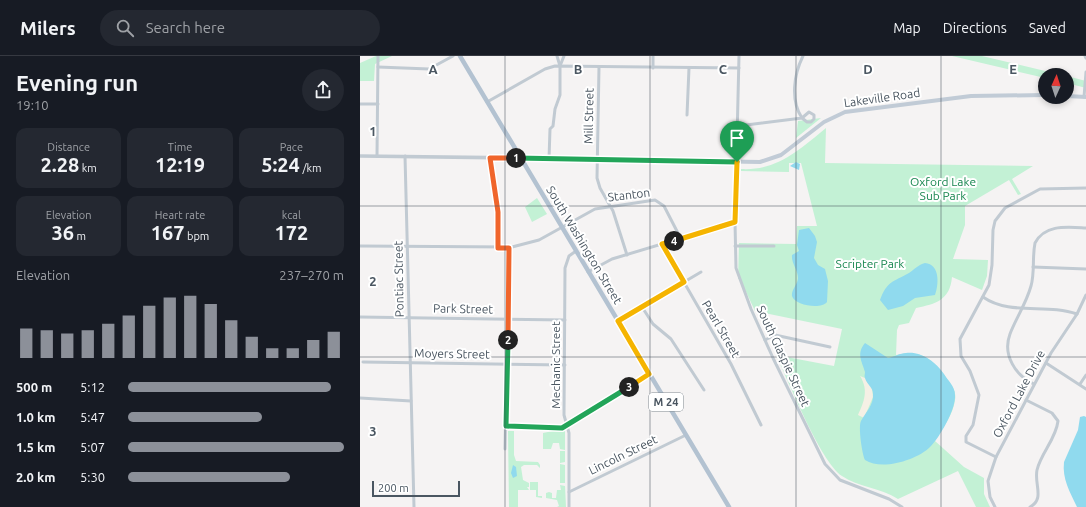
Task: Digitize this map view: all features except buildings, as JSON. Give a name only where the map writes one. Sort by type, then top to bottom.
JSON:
[{"type":"main road","name":"M 24","points":[[460,56],[520,158]]},
{"type":"main road","name":"Lakeville Road","points":[[520,158],[760,162],[779,156],[824,122],[849,111],[971,96],[1038,95]]},
{"type":"main road","points":[[1074,96],[1085,97]]},
{"type":"main road","name":"South Washington Street","points":[[520,158],[729,507]]},
{"type":"street","points":[[377,156],[378,56]]},
{"type":"street","points":[[378,67],[430,69],[453,56]]},
{"type":"street","points":[[549,159],[550,129],[553,126],[555,109],[560,95],[560,66],[557,56]]},
{"type":"street","points":[[560,66],[564,56]]},
{"type":"street","points":[[653,56],[653,68]]},
{"type":"street","name":"South Glaspie Street","points":[[739,56],[735,222],[736,268],[765,340],[819,453],[832,473],[850,485],[878,494],[902,507]]},
{"type":"street","points":[[738,126],[802,118],[796,102],[795,88],[797,72],[803,56]]},
{"type":"street","points":[[487,102],[545,69],[560,66],[739,68]]},
{"type":"street","name":"Mill Street","points":[[599,67],[598,183],[611,206],[627,255]]},
{"type":"street","points":[[687,115],[689,68]]},
{"type":"street","points":[[1085,97],[1086,72]]},
{"type":"street","points":[[360,104],[378,104]]},
{"type":"street","points":[[360,156],[520,158]]},
{"type":"street","name":"Pontiac Street","points":[[405,156],[414,507]]},
{"type":"street","points":[[490,158],[498,212],[498,248]]},
{"type":"street","points":[[996,458],[967,444],[965,440],[972,425],[979,395],[970,371],[962,356],[960,339],[984,297],[989,285],[992,265],[993,230],[1000,213],[1012,203],[1040,189],[1086,188]]},
{"type":"street","name":"Stanton","points":[[360,246],[509,248],[536,241],[593,210],[650,201],[659,201],[665,207],[680,239]]},
{"type":"street","points":[[588,272],[608,261],[735,222]]},
{"type":"street","points":[[1034,384],[1027,381],[1015,371],[1008,353],[1009,335],[1023,308],[1031,287],[1034,268],[1035,243],[1044,232],[1057,228],[1086,228]]},
{"type":"street","name":"Pearl Street","points":[[662,244],[731,364],[761,425]]},
{"type":"street","points":[[735,246],[774,246]]},
{"type":"street","points":[[505,449],[508,364],[509,248]]},
{"type":"street","name":"Mechanic Street","points":[[569,507],[569,433],[564,415],[566,264],[569,256],[576,251]]},
{"type":"street","points":[[1034,268],[1086,269]]},
{"type":"street","points":[[618,321],[701,272]]},
{"type":"street","name":"Oxford Lake Drive","points":[[995,507],[990,497],[988,481],[996,458],[1034,384],[1077,314],[1086,295]]},
{"type":"street","points":[[984,297],[995,303],[1023,308],[1057,309],[1077,314]]},
{"type":"street","points":[[642,307],[653,324],[669,337],[704,390]]},
{"type":"street","name":"Park Street","points":[[360,317],[565,320]]},
{"type":"street","points":[[765,340],[774,335],[830,346]]},
{"type":"street","name":"Moyers Street","points":[[363,362],[565,364]]},
{"type":"street","points":[[1046,363],[1086,389]]},
{"type":"street","points":[[506,426],[562,428],[649,374]]},
{"type":"street","points":[[1080,384],[1086,375]]},
{"type":"street","points":[[360,398],[411,401]]},
{"type":"street","points":[[1026,400],[1052,413],[1058,421],[1036,471],[1039,497],[1035,504],[1030,507]]},
{"type":"street","name":"Lincoln Street","points":[[569,492],[686,435]]},
{"type":"green space","points":[[376,56],[392,56],[375,64],[374,81],[360,81],[360,63]]},
{"type":"green space","points":[[952,56],[982,56],[1038,69],[1038,76]]},
{"type":"green space","points":[[1074,78],[1086,81],[1086,88],[1074,85]]},
{"type":"green space","points":[[821,118],[796,138],[798,121]]},
{"type":"green space","name":"Scripter Park","points":[[826,128],[825,163],[1033,166],[1012,179],[1021,194],[1018,195],[1009,180],[965,206],[965,225],[953,259],[988,260],[987,276],[982,290],[952,277],[951,285],[941,300],[930,305],[916,308],[909,323],[899,325],[897,330],[896,355],[912,353],[924,356],[935,364],[953,387],[955,393],[954,406],[950,417],[935,441],[964,467],[984,478],[984,494],[990,507],[976,507],[958,471],[898,499],[884,492],[848,480],[833,468],[815,438],[776,355],[834,366],[842,329],[755,311],[740,279],[738,279],[739,243],[796,244],[797,226],[817,226],[801,163],[789,163],[789,172],[741,171],[741,169],[766,167],[777,163],[797,151]]},
{"type":"green space","points":[[537,198],[547,214],[532,222],[525,207]]},
{"type":"green space","points":[[508,431],[514,431],[514,455],[516,461],[538,462],[540,465],[540,468],[537,465],[524,465],[521,467],[523,480],[529,483],[529,487],[527,487],[529,490],[518,490],[518,507],[509,507]]},
{"type":"green space","points":[[565,431],[565,450],[560,449],[559,443],[553,443],[551,449],[543,449],[543,433]]},
{"type":"green space","points":[[560,451],[565,451],[565,462],[560,463]]},
{"type":"green space","points":[[560,464],[565,465],[565,483],[560,483]]},
{"type":"green space","points":[[530,482],[538,482],[538,496],[542,496],[542,498],[536,497],[536,490],[530,490]]},
{"type":"green space","points":[[560,485],[565,486],[566,507],[557,507],[559,506],[557,500],[546,498],[546,493],[549,492],[552,493],[552,498],[556,498],[557,490],[561,490]]},
{"type":"sand","points":[[860,376],[865,378],[872,387],[873,397],[864,418],[858,415],[865,396],[863,381]]},
{"type":"water","points":[[796,162],[800,164],[799,170],[790,166]]},
{"type":"water","points":[[809,228],[815,236],[817,242],[814,258],[818,265],[825,269],[828,281],[827,302],[819,306],[802,304],[797,302],[792,296],[798,278],[792,255],[799,251],[797,245],[799,230]]},
{"type":"water","points":[[925,263],[930,264],[936,271],[938,280],[935,295],[915,298],[903,306],[888,310],[880,300],[888,285]]},
{"type":"water","points":[[865,343],[888,358],[906,353],[912,353],[928,358],[937,365],[954,389],[955,401],[953,408],[938,437],[924,452],[908,460],[890,464],[880,464],[865,460],[861,440],[860,424],[871,405],[873,394],[865,377],[865,372],[860,358],[862,347]]},
{"type":"water","points":[[1080,417],[1086,417],[1086,507],[1077,507],[1065,480],[1064,462],[1078,430]]},
{"type":"water","points":[[513,465],[516,467],[517,476],[513,478],[511,473]]},
{"type":"route","points":[[490,158],[737,162],[735,222],[662,244],[684,282],[618,321],[649,374],[562,428],[506,426],[509,248],[498,248],[498,212],[490,158]]},
{"type":"park label","name":"Oxford Lake Sub Park","points":[[943,189]]}]
